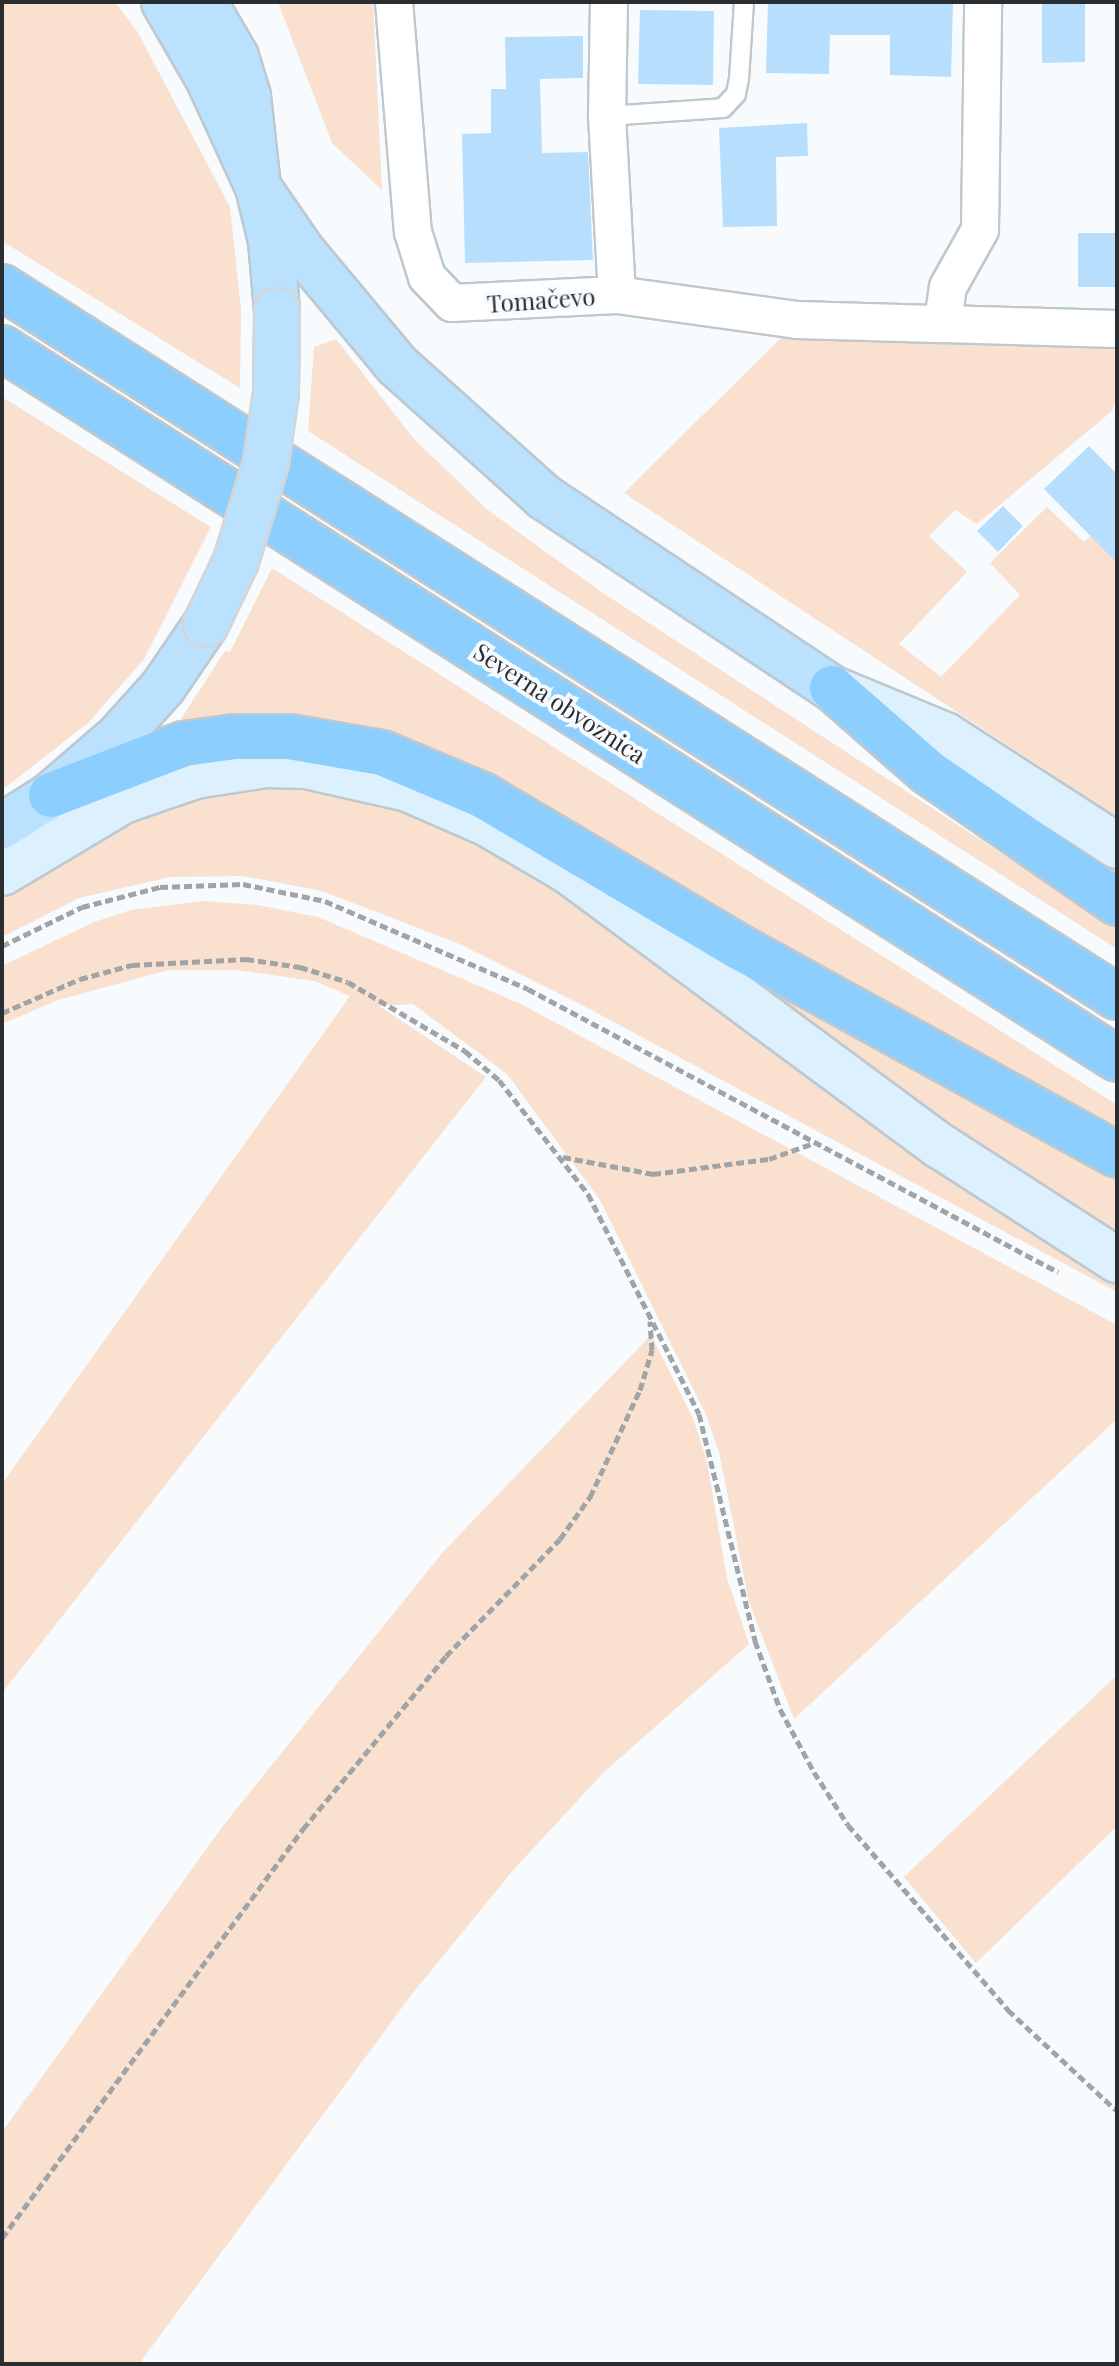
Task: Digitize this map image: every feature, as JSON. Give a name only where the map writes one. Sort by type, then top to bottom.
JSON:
[{"type":"highway","points":[[2,287],[1117,997]]},
{"type":"highway","name":"Severna obvoznica","points":[[2,348],[1117,1059]]},
{"type":"highway","points":[[832,688],[928,772],[1117,903]]},
{"type":"highway","points":[[51,795],[184,744],[235,737],[317,740],[382,753],[482,795],[739,947],[1117,1155]]},
{"type":"main road","points":[[164,2],[209,80],[258,187],[341,299],[397,365],[467,432],[586,527],[832,688]]},
{"type":"main road","points":[[2,826],[51,795],[142,712],[206,624],[236,561],[266,463],[276,393],[277,311],[271,241],[258,187],[248,96],[236,57],[204,2]]},
{"type":"street","name":"Tomačevo","points":[[394,2],[413,232],[435,289],[464,306],[617,295],[797,320],[1117,329]]},
{"type":"street","points":[[609,2],[607,116],[617,295]]},
{"type":"street","points":[[943,322],[948,287],[980,230],[983,2]]},
{"type":"street","points":[[832,688],[945,735],[1117,846]]},
{"type":"street","points":[[2,873],[123,801],[226,770],[306,766],[408,789],[488,824],[568,871],[940,1146],[1117,1260]]},
{"type":"lane","points":[[607,116],[723,108],[736,94],[739,79],[744,2]]},
{"type":"path","points":[[2,946],[82,907],[141,890],[243,884],[306,895],[376,920],[504,977],[1062,1275]]},
{"type":"path","points":[[2,1013],[80,979],[132,965],[231,959],[300,967],[386,1000],[465,1051],[499,1080],[563,1157],[588,1194],[699,1414],[755,1641],[780,1709],[814,1772],[848,1825],[1008,2010],[1117,2111]]},
{"type":"path","points":[[563,1157],[653,1174],[769,1159],[815,1142]]},
{"type":"path","points":[[2,2238],[303,1829],[446,1656],[560,1539],[590,1497],[640,1390],[652,1350],[649,1316]]},
{"type":"shaded area","points":[[2,2],[115,2],[137,31],[230,207],[241,308],[240,388],[2,241]]},
{"type":"shaded area","points":[[278,2],[373,2],[382,190],[332,143]]},
{"type":"shaded area","points":[[783,336],[1117,341],[1117,397],[1112,411],[977,524],[955,510],[929,536],[967,572],[899,644],[941,677],[1020,595],[990,563],[1047,507],[1084,542],[1117,511],[1117,817],[624,493]]},
{"type":"shaded area","points":[[336,339],[414,439],[489,511],[606,595],[1117,929],[1117,949],[308,431],[314,347]]},
{"type":"shaded area","points":[[2,397],[211,527],[144,659],[88,723],[2,790]]},
{"type":"shaded area","points":[[272,568],[1117,1105],[1117,1137],[754,938],[175,728],[225,651],[230,652]]},
{"type":"shaded area","points":[[292,781],[383,798],[478,831],[1117,1282],[1117,1292],[582,1005],[457,943],[322,891],[243,876],[170,877],[79,898],[2,937],[2,884],[208,786]]},
{"type":"shaded area","points":[[203,901],[258,905],[318,917],[521,1004],[1117,1325],[1117,1419],[794,1719],[749,1602],[719,1452],[706,1415],[600,1200],[507,1074],[413,1004],[379,1006],[486,1077],[2,1693],[2,1484],[350,996],[314,981],[237,970],[169,970],[58,1000],[2,1024],[2,966],[94,922],[131,910]]},
{"type":"shaded area","points":[[761,981],[1117,1179],[1117,1241],[996,1164],[756,985]]},
{"type":"shaded area","points":[[651,1335],[693,1418],[707,1462],[727,1578],[749,1644],[604,1772],[515,1868],[412,1994],[139,2364],[2,2364],[2,2132],[226,1822],[443,1552]]},
{"type":"shaded area","points":[[1117,1675],[1117,1826],[976,1963],[904,1877]]},
{"type":"building","points":[[768,2],[953,2],[951,77],[890,75],[890,35],[830,35],[829,74],[766,73]]},
{"type":"building","points":[[1042,2],[1085,2],[1085,62],[1042,63]]},
{"type":"building","points":[[640,10],[714,11],[713,85],[638,84]]},
{"type":"building","points":[[583,36],[583,78],[540,79],[542,153],[588,152],[593,260],[465,263],[462,134],[491,133],[491,89],[506,89],[505,37]]},
{"type":"building","points":[[807,123],[808,156],[776,157],[777,226],[723,227],[719,128]]},
{"type":"building","points":[[1078,233],[1117,233],[1117,287],[1078,287]]},
{"type":"building","points":[[1089,446],[1117,474],[1117,563],[1044,489]]},
{"type":"building","points":[[1003,506],[1023,526],[998,552],[977,531]]}]
